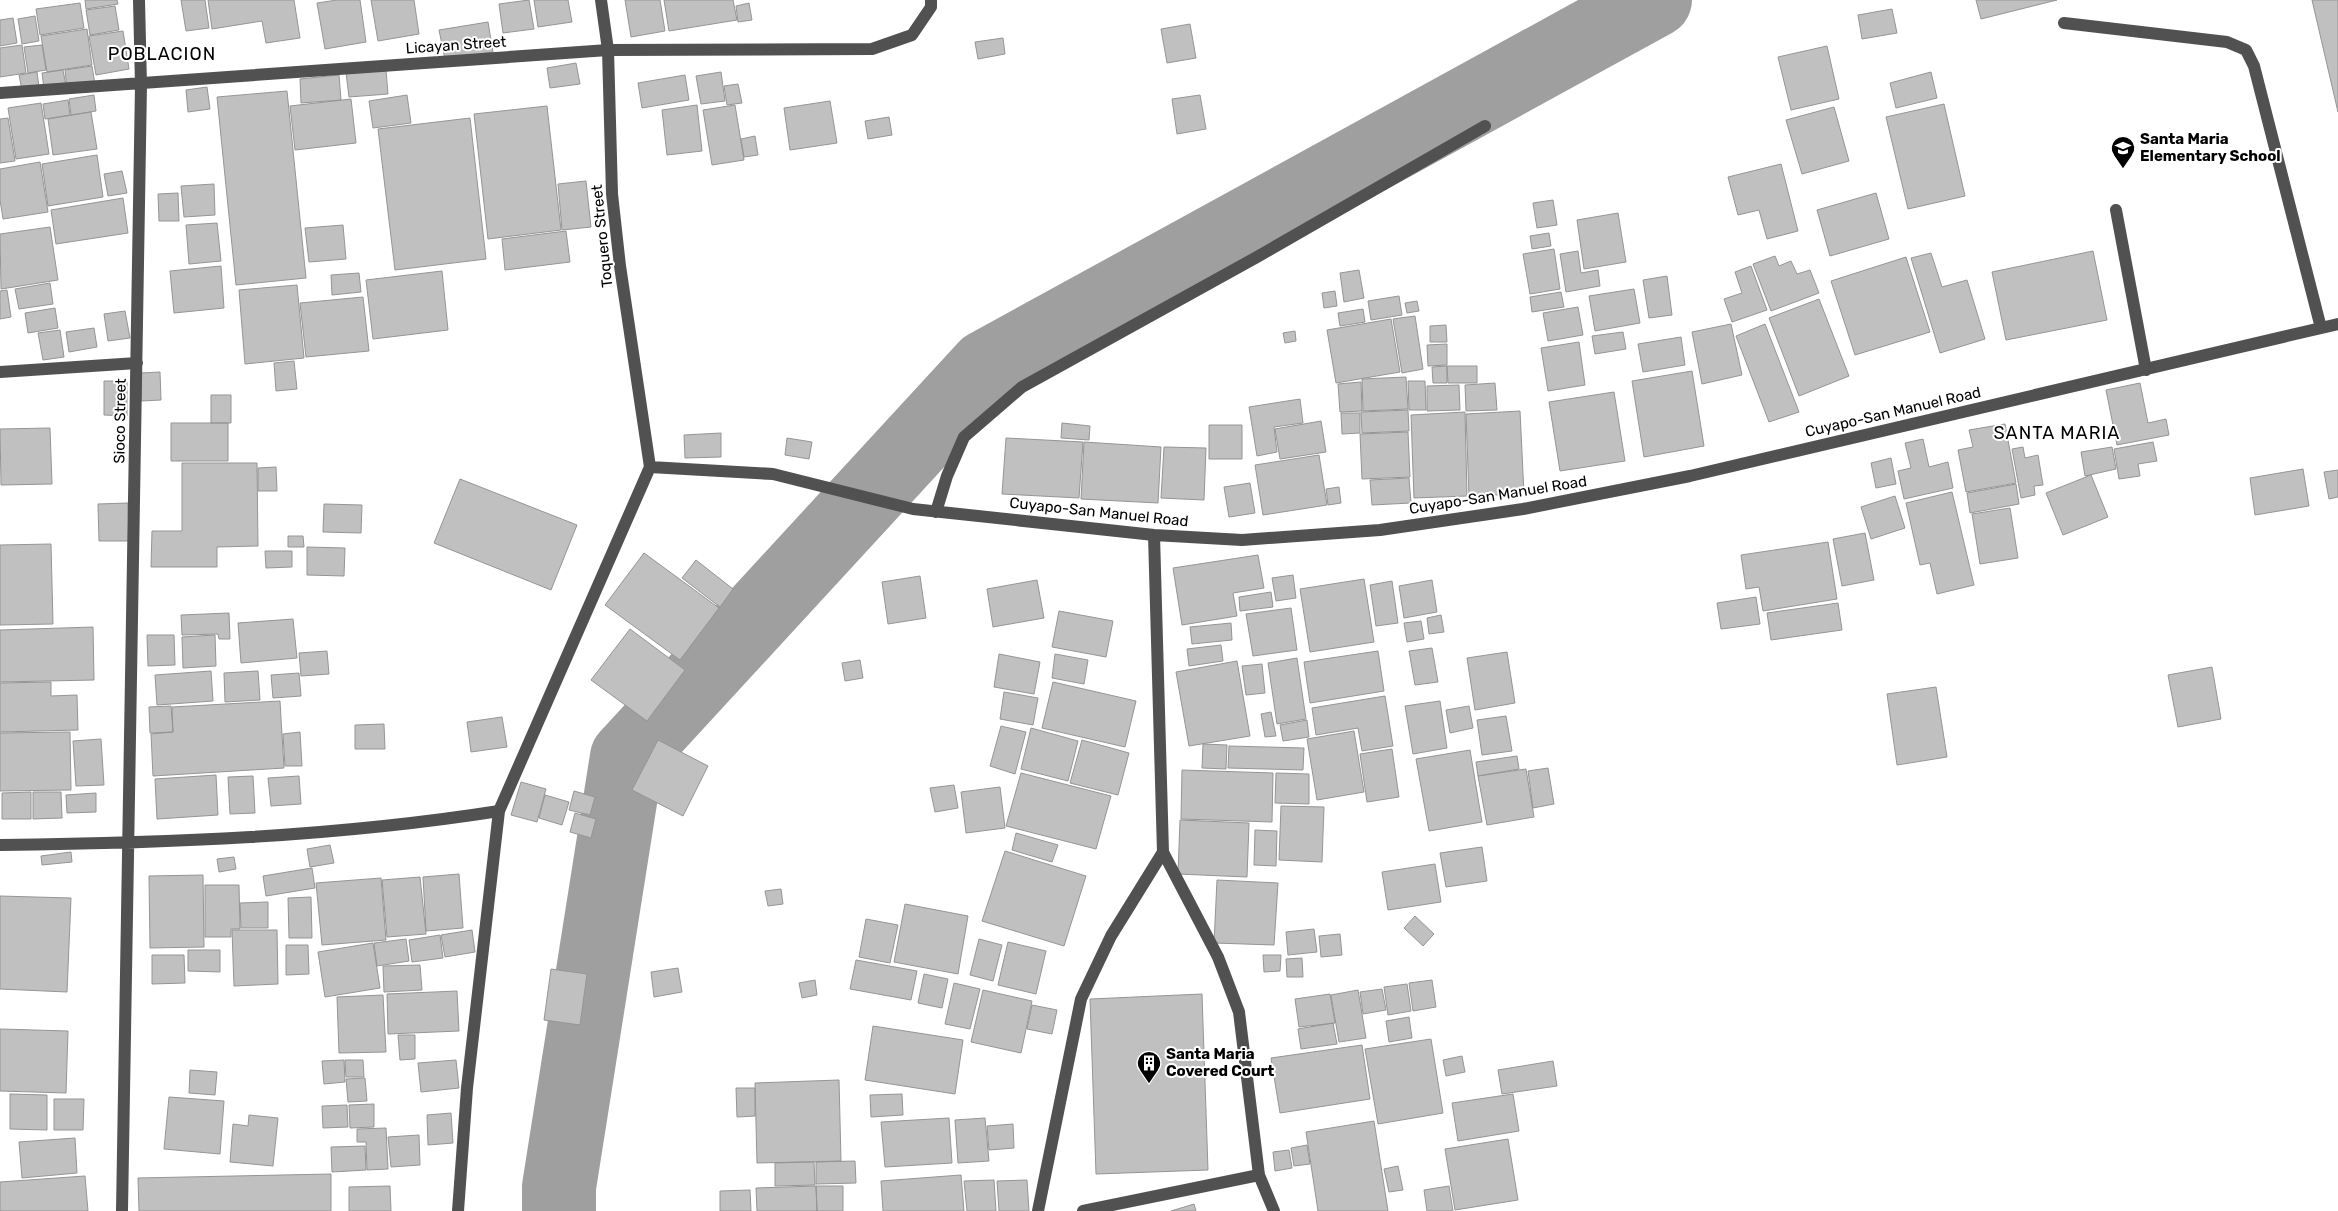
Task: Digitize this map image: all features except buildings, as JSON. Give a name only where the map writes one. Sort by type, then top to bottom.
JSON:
[{"type":"street","name":"Sioco Street","points":[[122,1211],[141,84],[139,0]]},
{"type":"street","name":"Toquero Street","points":[[601,0],[608,50],[612,194],[620,266],[650,467]]},
{"type":"street","name":"Licayan Street","points":[[0,93],[608,50],[872,49],[912,35],[931,7],[932,0]]},
{"type":"street","points":[[2064,23],[2227,42],[2246,50],[2254,66],[2321,328]]},
{"type":"street","points":[[936,512],[946,476],[964,437],[1022,387],[1248,262],[1485,126]]},
{"type":"street","points":[[2116,210],[2146,370]]},
{"type":"street","name":"Cuyapo-San Manuel Road","points":[[650,467],[773,474],[913,509],[1154,535],[1242,540],[1380,530],[1523,509],[1690,476],[2338,324]]},
{"type":"street","points":[[0,372],[137,363]]},
{"type":"street","points":[[458,1211],[467,1088],[499,811],[650,467]]},
{"type":"street","points":[[1154,535],[1163,852],[1218,956],[1239,1012],[1259,1175],[1274,1211]]},
{"type":"street","points":[[0,845],[129,843],[362,830],[418,824],[499,811]]},
{"type":"street","points":[[1038,1211],[1081,999],[1111,936],[1163,852]]},
{"type":"street","points":[[1084,1211],[1259,1175]]},
{"type":"waterway","points":[[559,1211],[559,1187],[627,757],[986,367],[1655,0]]},
{"type":"place","name":"Santa Maria Elementary School","points":[[2123,169]]},
{"type":"place","name":"Santa Maria Covered Court","points":[[1149,1084]]},
{"type":"district","name":"POBLACION","points":[[162,54]]},
{"type":"district","name":"SANTA MARIA","points":[[2057,433]]}]
